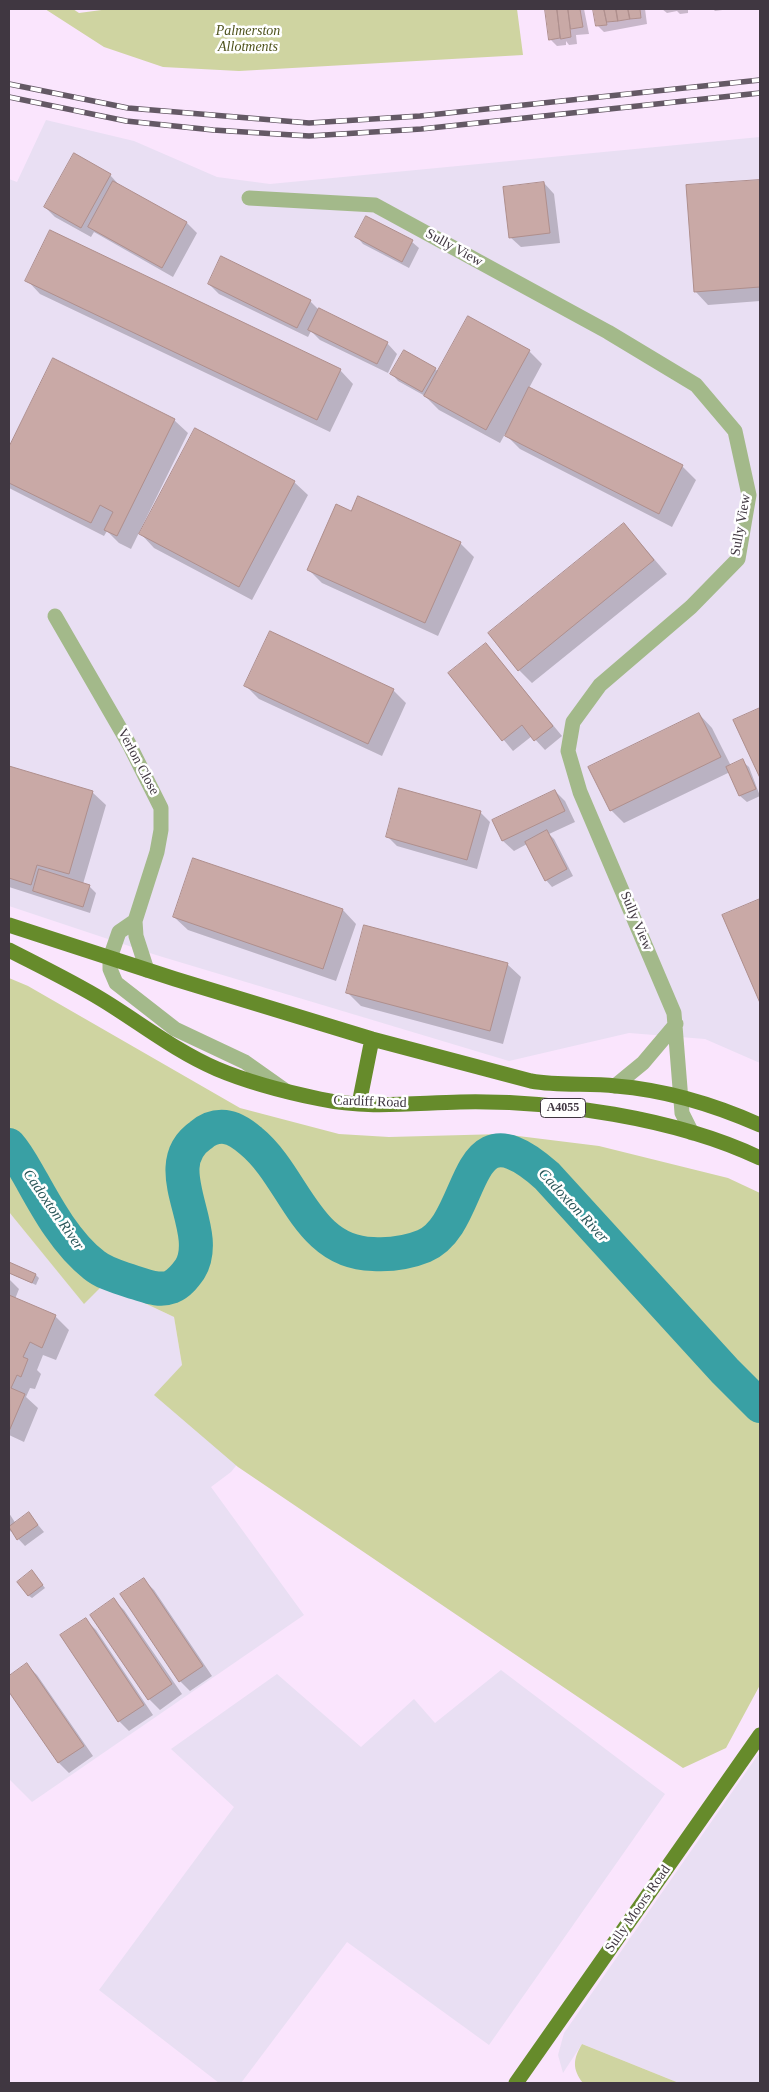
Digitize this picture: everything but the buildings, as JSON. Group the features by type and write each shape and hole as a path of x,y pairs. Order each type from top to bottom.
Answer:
{"main road":[{"name":"A4055","path":"9,925 147,970 372,1039 531,1081 550,1084 616,1086 680,1097 760,1125"},
{"name":"Cardiff Road","path":"9,950 101,999 182,1051 217,1068 287,1091 322,1100 359,1104 485,1102 550,1107 640,1120 719,1140 760,1158"},
{"path":"359,1104 372,1039"},
{"name":"Sully Moors Road","path":"516,2083 760,1735"}],"street":[{"name":"Sully View","path":"249,198 375,205 608,332 696,384 734,431 749,495 738,559 691,607 600,685 573,722 568,751 580,792 674,1013 682,1113 692,1133"},
{"name":"Verlon Close","path":"55,616 132,750 161,808 161,830 157,852 135,921 136,936 147,970"},
{"name":"Verlon Close","path":"110,958 119,932 135,921"},
{"path":"110,958 110,969 116,984 130,996 175,1029 244,1062 287,1091"},
{"path":"616,1086 644,1063 676,1024"}],"shaded area":[{"path":"46,120 134,141 217,177 270,184 760,137 760,1063 705,1039 629,1033 509,1061 156,955 9,906 9,179 17,182"},
{"path":"9,1212 84,1303 104,1284 174,1317 182,1365 247,1452 231,1472 211,1487 304,1615 32,1802 9,1779"},
{"path":"501,1670 665,1794 489,2045 347,1942 241,2083 219,2083 99,1990 234,1807 171,1749 277,1674 361,1747 414,1699 435,1723"},
{"path":"760,1752 760,2083 679,2083 582,2044 563,2073 558,2055 564,2033"}],"green space":[{"name":"Palmerston Allotments","path":"45,9 73,9 79,13 109,9 517,9 523,55 239,71 163,67 104,47"},
{"path":"9,978 28,986 240,1108 339,1134 389,1137 502,1134 599,1146 728,1178 760,1193 760,1685 726,1748 683,1768 238,1467 154,1395 182,1365 174,1317 104,1284 84,1304 9,1212"},
{"path":"582,2044 679,2083 583,2083 575,2068 575,2059"}],"waterway":[{"name":"Cadoxton River","path":"9,1145 59,1226 84,1257 107,1273 161,1289 171,1287 177,1283 190,1269 195,1253 195,1236 183,1181 183,1164 188,1148 201,1135 212,1128 229,1128 251,1141 266,1156 303,1211 332,1241 350,1250 373,1254 399,1253 424,1246 441,1233 454,1214 473,1173 484,1157 498,1150 519,1155 547,1176 725,1371 760,1406"}],"railway":[{"path":"9,84 128,108 309,123 420,116 760,80"},
{"path":"9,97 126,121 213,130 309,136 421,129 760,93"}]}
